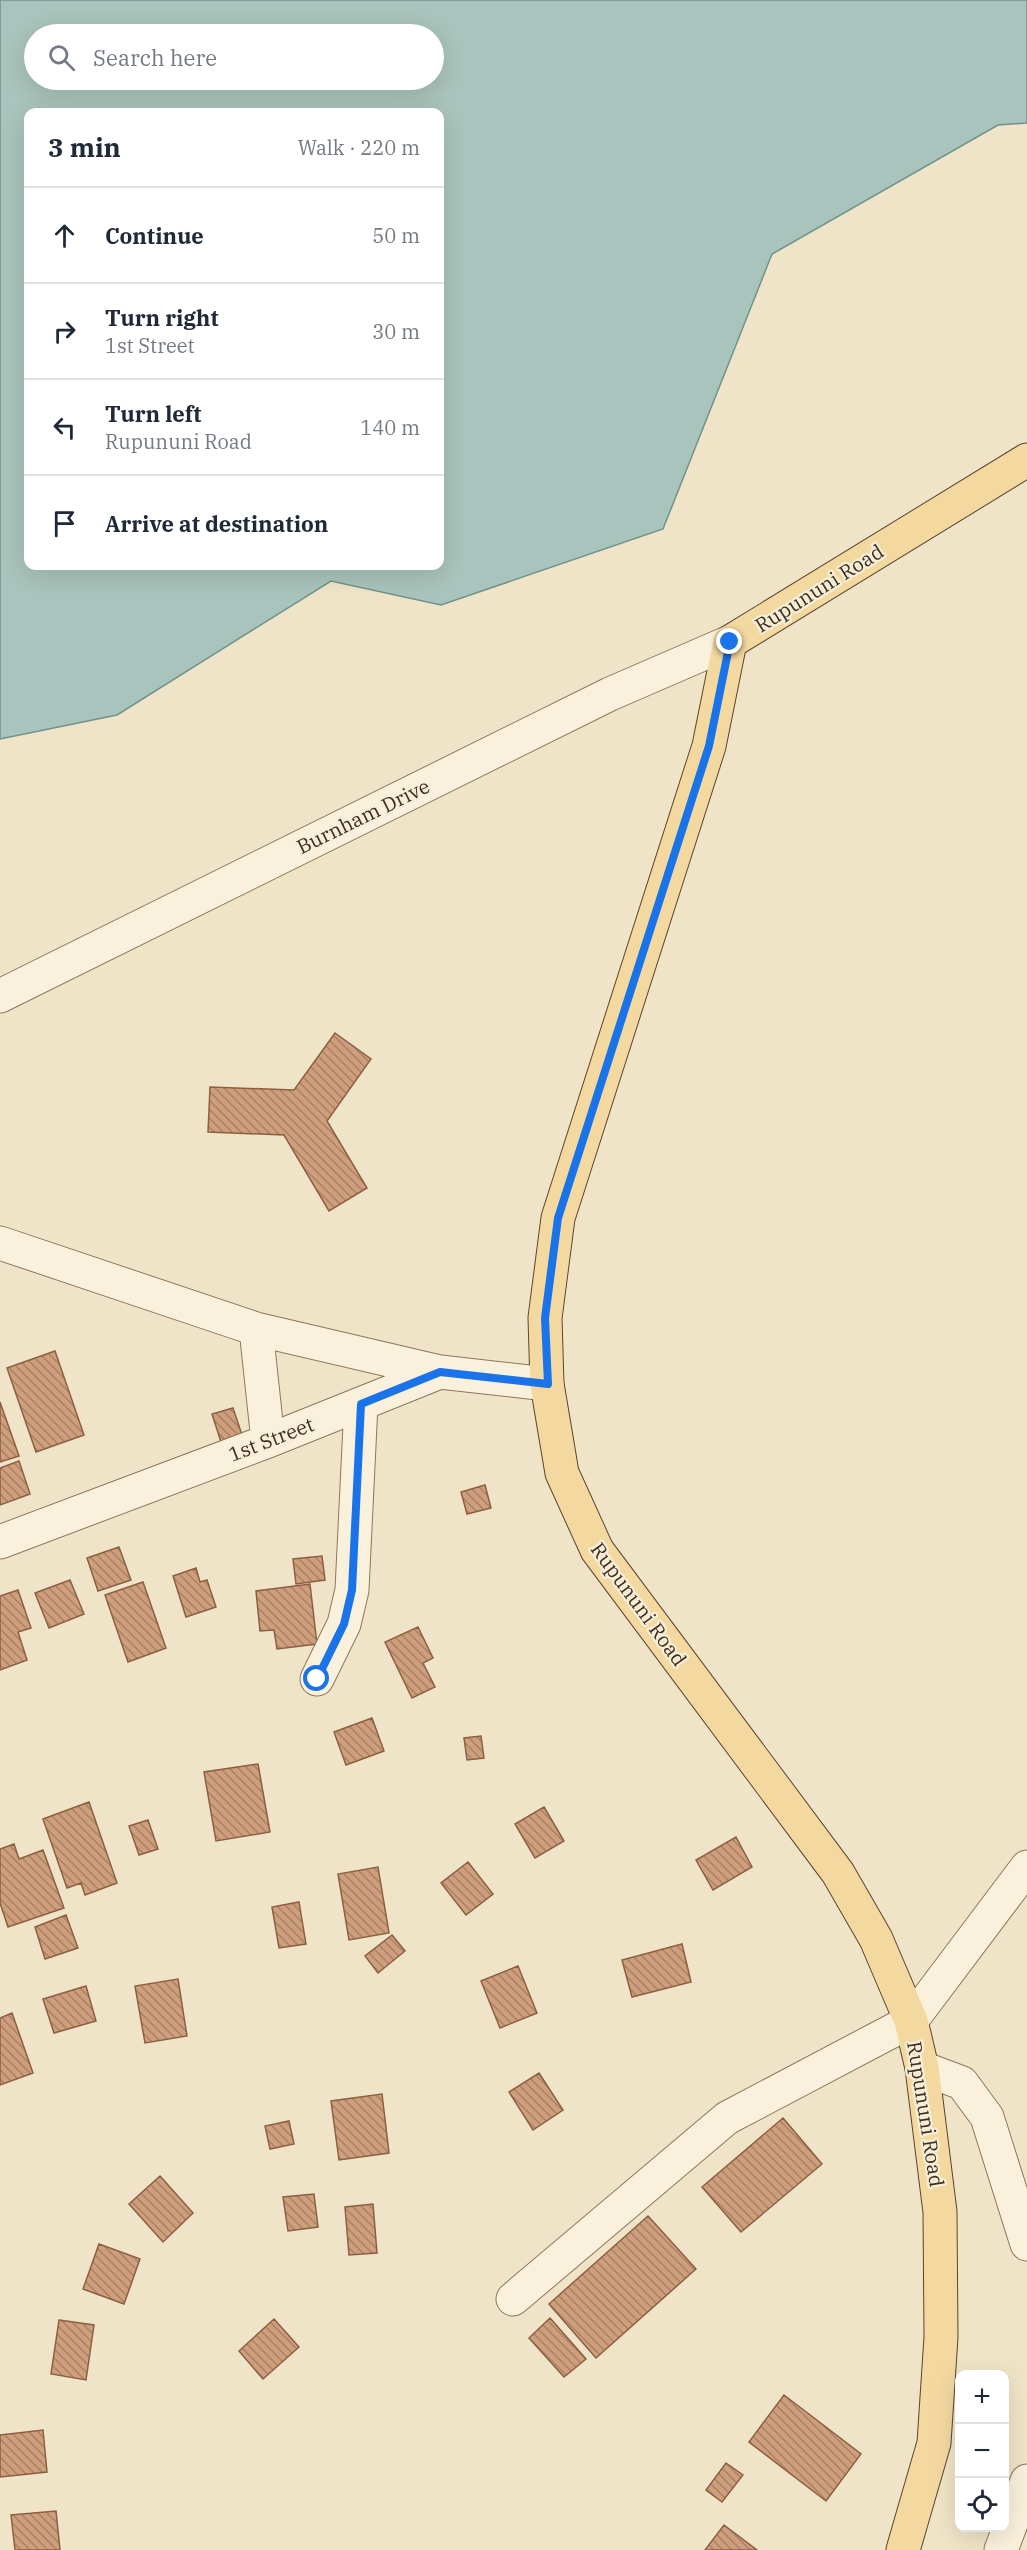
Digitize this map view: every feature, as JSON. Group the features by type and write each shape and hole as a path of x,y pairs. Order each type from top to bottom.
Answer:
{"main road":[{"name":"Rupununi Road","path":"903,2550 934,2443 941,2337 940,2212 922,2068 911,2021 876,1939 838,1873 597,1550 562,1473 548,1384 545,1318 558,1218 709,746 730,642 1027,460"}],"street":[{"name":"Burnham Drive","path":"0,996 610,694 730,642"},
{"path":"0,1243 256,1329 440,1372"},
{"path":"256,1329 268,1441"},
{"name":"1st Street","path":"0,1542 268,1441 440,1372 548,1384"},
{"path":"317,1679 344,1624 352,1590 361,1404"},
{"path":"513,2299 727,2118 911,2021 1027,1867"},
{"path":"922,2068 962,2083 987,2117 1027,2244"},
{"path":"1001,2550 1025,2496"}],"water":[{"path":"0,0 1027,0 1027,123 998,125 772,254 663,529 441,605 331,581 117,715 0,739"}],"building":[{"path":"335,1033 371,1059 327,1121 367,1188 329,1211 284,1135 208,1132 210,1087 294,1090"},
{"path":"55,1351 84,1435 36,1452 7,1368"},
{"path":"0,1402 19,1456 0,1462"},
{"path":"233,1408 242,1435 221,1442 212,1414"},
{"path":"19,1461 30,1494 0,1505 0,1468"},
{"path":"485,1485 491,1508 467,1514 461,1492"},
{"path":"119,1547 131,1580 98,1591 87,1558"},
{"path":"322,1556 325,1580 296,1584 293,1559"},
{"path":"196,1568 200,1582 207,1580 216,1607 186,1617 173,1576"},
{"path":"70,1580 84,1614 49,1628 35,1593"},
{"path":"143,1582 166,1648 128,1662 105,1595"},
{"path":"310,1584 317,1644 277,1649 274,1630 260,1631 256,1591"},
{"path":"18,1590 31,1628 18,1632 27,1660 0,1670 0,1596"},
{"path":"418,1627 433,1658 423,1663 435,1687 412,1698 385,1642"},
{"path":"372,1718 384,1751 346,1765 334,1732"},
{"path":"481,1736 484,1758 467,1760 464,1738"},
{"path":"258,1764 270,1832 216,1841 204,1772"},
{"path":"89,1802 117,1883 85,1895 81,1883 67,1888 43,1819"},
{"path":"544,1807 564,1841 535,1858 515,1824"},
{"path":"148,1820 158,1849 139,1855 129,1826"},
{"path":"736,1837 752,1867 713,1890 696,1860"},
{"path":"14,1844 19,1859 43,1850 64,1908 8,1927 0,1903 0,1849"},
{"path":"468,1862 493,1894 466,1915 441,1883"},
{"path":"378,1867 389,1933 349,1940 338,1874"},
{"path":"299,1902 306,1944 279,1948 272,1907"},
{"path":"66,1915 78,1948 45,1959 35,1927"},
{"path":"392,1935 405,1951 378,1973 365,1956"},
{"path":"682,1944 691,1982 632,1997 622,1960"},
{"path":"518,1966 537,2013 500,2028 481,1981"},
{"path":"178,1979 187,2036 145,2043 135,1986"},
{"path":"86,1986 96,2021 54,2033 43,1999"},
{"path":"12,2013 33,2073 0,2085 0,2018"},
{"path":"539,2073 563,2110 533,2130 509,2092"},
{"path":"382,2094 389,2153 339,2160 331,2101"},
{"path":"783,2118 822,2164 741,2232 702,2187"},
{"path":"289,2121 294,2144 270,2149 265,2126"},
{"path":"160,2176 193,2213 163,2242 129,2204"},
{"path":"314,2194 318,2227 288,2231 283,2197"},
{"path":"373,2204 377,2253 349,2255 345,2207"},
{"path":"648,2216 696,2269 596,2358 549,2304"},
{"path":"99,2244 140,2259 124,2304 83,2289"},
{"path":"550,2318 586,2359 564,2377 529,2338"},
{"path":"274,2319 299,2347 263,2379 239,2351"},
{"path":"59,2320 94,2325 86,2380 51,2374"},
{"path":"784,2395 861,2454 826,2501 749,2442"},
{"path":"43,2430 47,2472 0,2477 0,2435"},
{"path":"726,2463 743,2475 722,2502 706,2490"},
{"path":"56,2511 60,2550 15,2550 11,2515"},
{"path":"724,2525 757,2550 705,2550"}],"route":[{"path":"317,1679 344,1624 352,1590 361,1404 440,1372 548,1384 545,1318 558,1218 709,746 730,642"}]}
